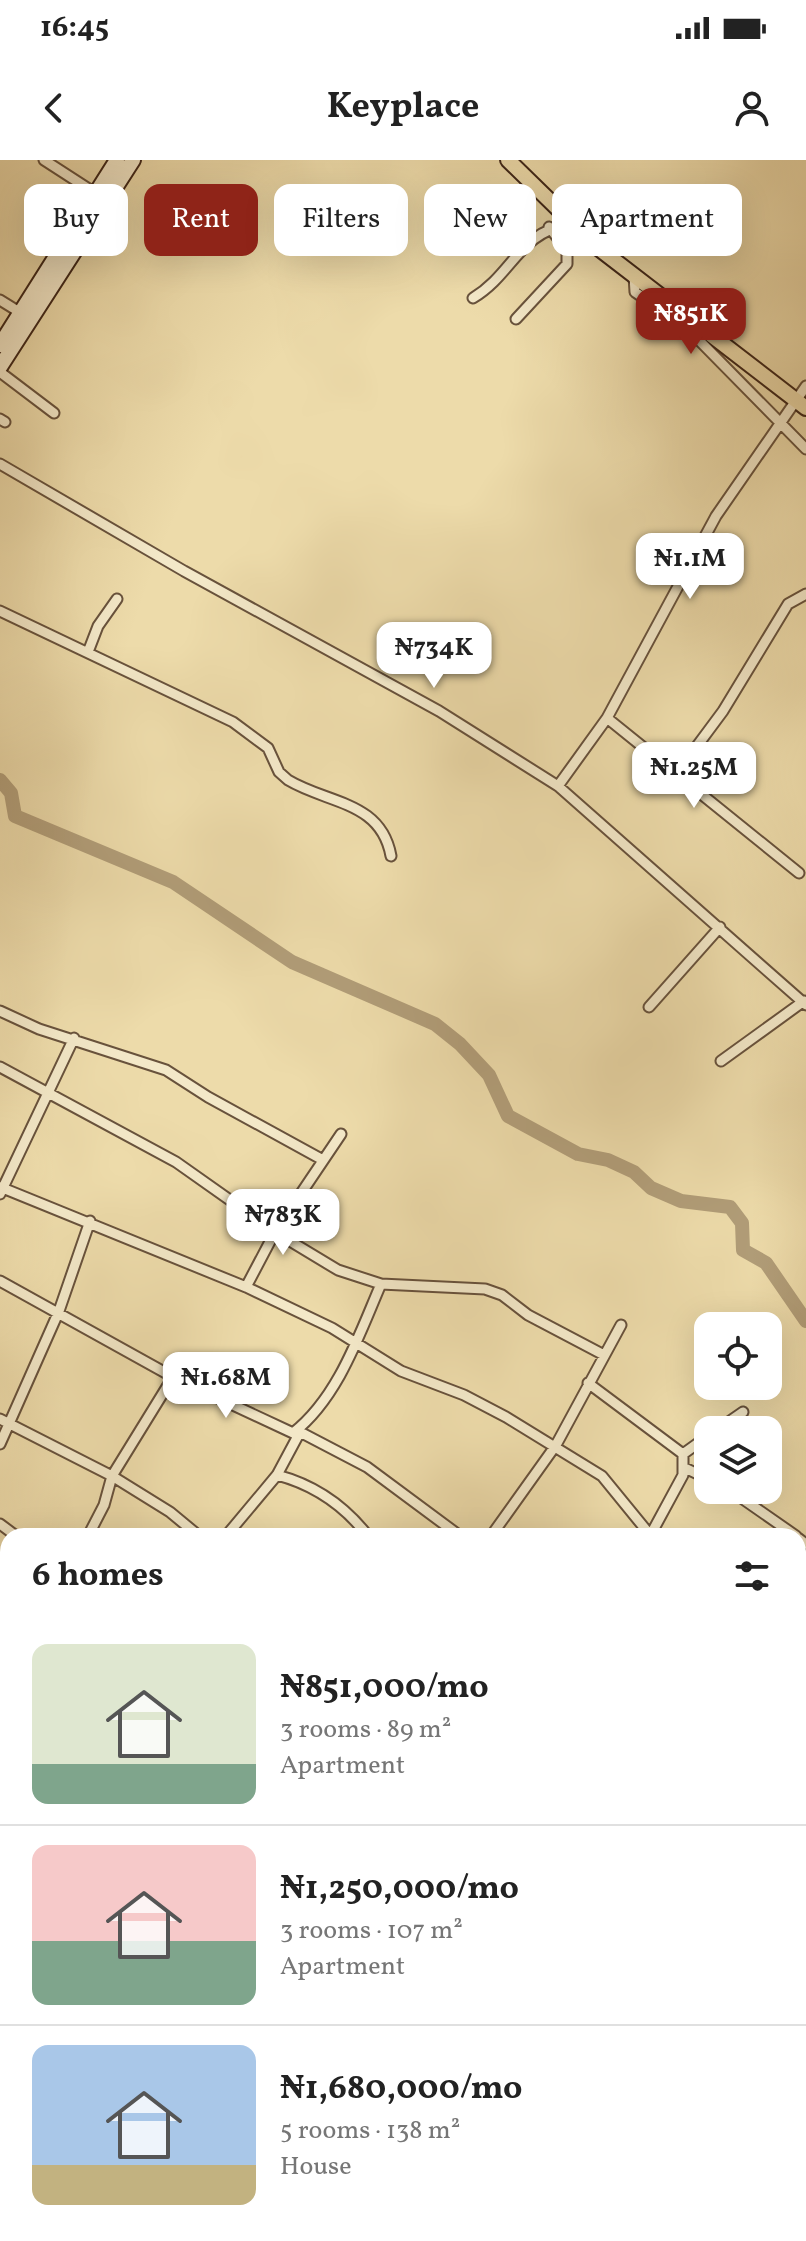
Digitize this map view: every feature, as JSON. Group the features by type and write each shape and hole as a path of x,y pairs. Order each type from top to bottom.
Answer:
{"main road":[{"path":"101,184 117,160"},
{"path":"0,369 133,160"},
{"path":"508,160 552,205"},
{"path":"0,345 56,256"},
{"path":"609,256 688,321 801,404"}],"street":[{"path":"44,160 81,184"},
{"path":"516,319 567,264 567,250 549,227"},
{"path":"473,298 493,286 526,243 552,227"},
{"path":"0,300 21,313"},
{"path":"688,321 781,427 806,449"},
{"path":"0,369 54,413"},
{"path":"558,786 607,718 716,516 801,404 806,386"},
{"path":"0,464 184,571 439,711 558,786 805,1002 721,1061"},
{"path":"677,773 723,711 788,604 806,594"},
{"path":"88,652 98,626 117,599"},
{"path":"0,611 249,732 268,748 279,772 288,780 374,818 387,838 391,856"},
{"path":"607,718 799,873"},
{"path":"649,1007 720,927"},
{"path":"0,1011 39,1029 166,1070 208,1097 323,1160"},
{"path":"74,1038 1,1190 90,1221 246,1287 356,1343 401,1371 464,1395 556,1445 602,1476 644,1528"},
{"path":"0,1067 50,1091 176,1162 275,1232 338,1270 381,1284 485,1289 502,1295 528,1315 604,1355"},
{"path":"246,1287 275,1232 341,1134"},
{"path":"0,1444 59,1311 90,1221"},
{"path":"0,1281 173,1377 311,1438 367,1467 449,1528"},
{"path":"233,1528 277,1475 296,1433 312,1418 356,1343 381,1284"},
{"path":"497,1528 556,1445 621,1325"},
{"path":"92,1528 104,1505 112,1476 173,1377"},
{"path":"588,1383 667,1438 683,1454 685,1468 673,1499 656,1528"},
{"path":"737,1416 743,1412"},
{"path":"311,1438 312,1418"},
{"path":"0,1419 112,1476 170,1512 189,1528"},
{"path":"683,1454 694,1446"},
{"path":"685,1468 694,1472"},
{"path":"277,1475 325,1494 351,1513 362,1528"},
{"path":"750,1504 784,1528"}],"waterway":[{"path":"0,780 11,793 15,816 173,882 292,962 435,1024 460,1044 489,1075 508,1116 578,1154 608,1160 634,1172 651,1188 681,1201 730,1207 742,1223 743,1250 766,1263 806,1321"}]}
